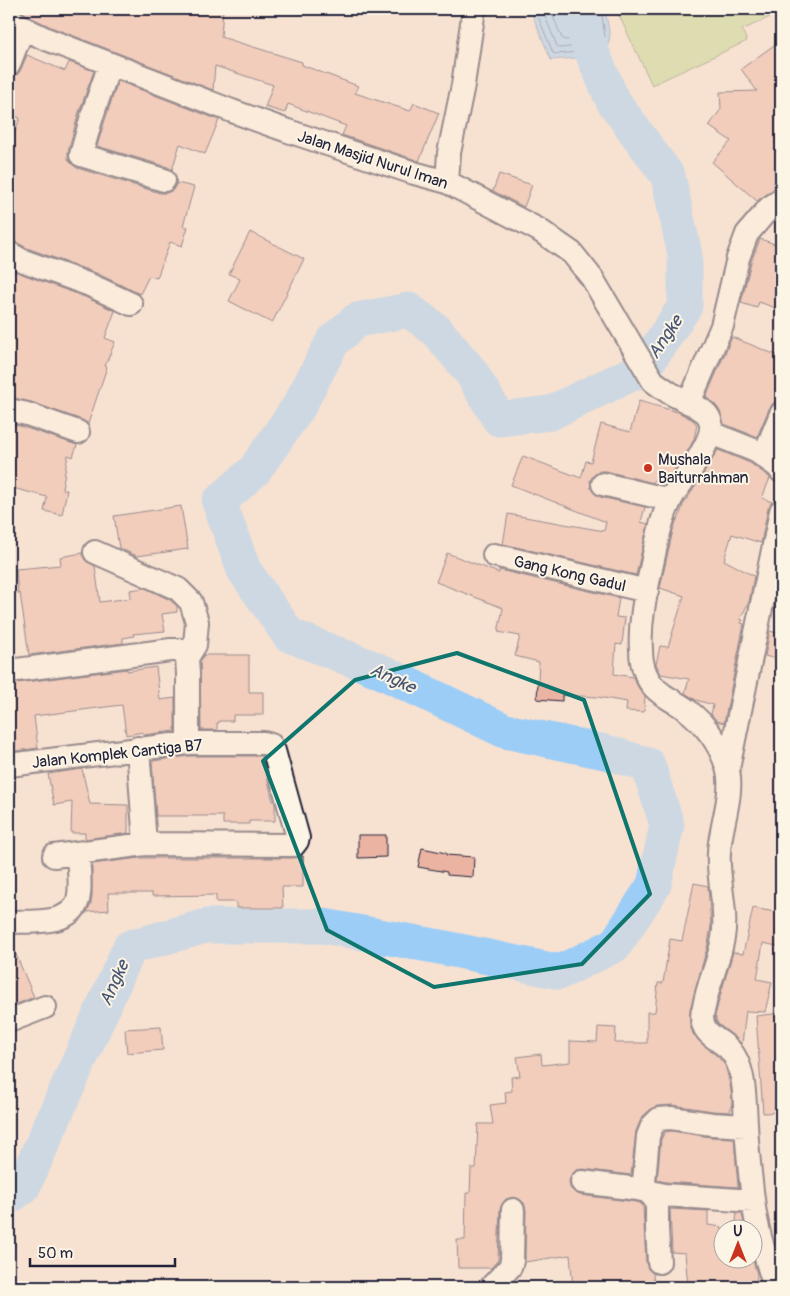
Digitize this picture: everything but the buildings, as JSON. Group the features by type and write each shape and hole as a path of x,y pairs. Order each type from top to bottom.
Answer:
{"street":[{"path":"447,182 449,153 463,84 474,9"},
{"name":"Jalan Masjid Nurul Iman","path":"9,64 16,23 46,39 232,111 414,173 447,182 539,230 572,253 592,278 653,381 668,392 689,403"},
{"path":"110,64 81,154 164,180"},
{"path":"728,770 719,745 701,722 684,708 659,692 650,681 642,667 640,649 647,591 661,525 670,500 696,462 712,426 709,416 689,403 722,326 738,258 748,234 769,208 781,201"},
{"path":"9,253 20,260 90,285 131,304"},
{"path":"9,410 27,414 78,432"},
{"path":"756,451 767,448 781,414"},
{"path":"710,433 756,451 781,471"},
{"path":"603,484 670,500"},
{"path":"775,1287 753,1201 743,1079 738,1062 729,1049 707,1032 702,1018 706,996 723,937 724,912 720,883 719,853 729,791 728,770 781,511"},
{"path":"95,552 178,589 191,602 197,622 195,645 187,658 188,743"},
{"name":"Gang Kong Gadul","path":"494,555 647,591"},
{"path":"9,671 171,650 180,650 187,658"},
{"name":"Jalan Komplek Cantiga B7","path":"9,765 188,743 264,743 271,745 298,838 294,845 145,844"},
{"path":"54,856 145,844 138,748"},
{"path":"9,922 51,920 65,916 73,910 78,901 78,853"},
{"path":"9,1021 45,1007"},
{"path":"659,1262 656,1228 657,1207 655,1199 647,1191 644,1182 648,1136 652,1126 660,1120 671,1118 712,1124 746,1126"},
{"path":"582,1182 638,1189 664,1195 753,1201"},
{"path":"491,1287 510,1267 512,1261 513,1210"}],"highlighted area":[{"path":"457,653 584,700 650,894 582,964 434,987 327,930 263,761 355,680"}],"green space":[{"path":"616,9 781,9 781,12 742,30 747,41 652,85"}],"water":[{"path":"530,9 605,9 610,36 605,56 551,60"}],"waterway":[{"name":"Angke","path":"9,1197 23,1187 130,947 206,926 323,926 440,947 560,972 615,945 654,885 667,825 648,765 610,753 505,731 378,670 289,635 244,570 219,502 254,471 299,406 333,341 357,320 409,310 437,331 471,372 499,419 550,413 644,368 685,306 685,255 668,176 613,101 588,43 577,9"}],"place":[{"name":"Mushala Baiturrahman","path":"648,468"}]}
